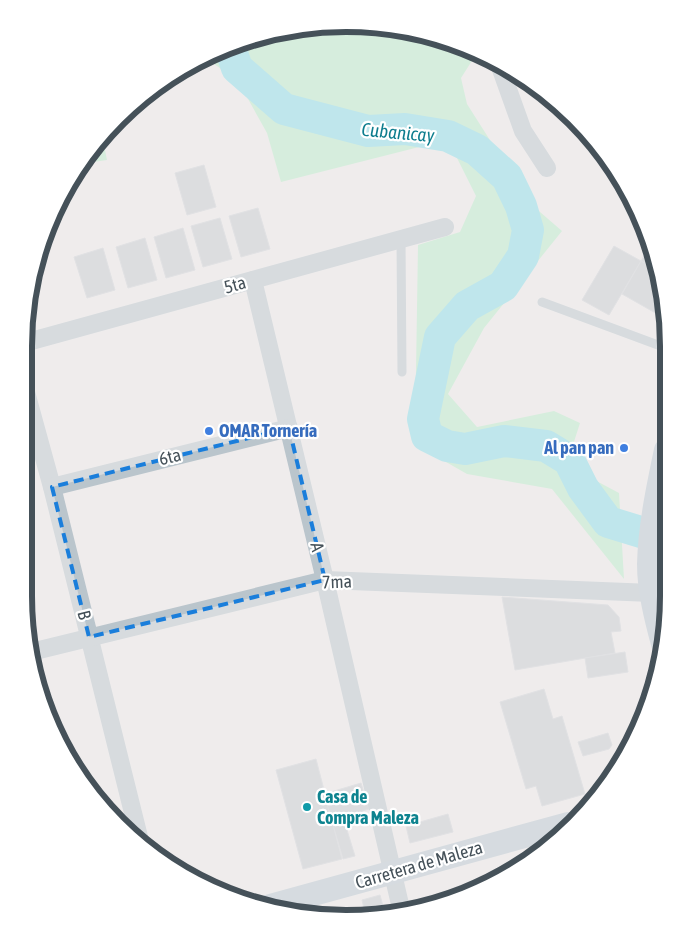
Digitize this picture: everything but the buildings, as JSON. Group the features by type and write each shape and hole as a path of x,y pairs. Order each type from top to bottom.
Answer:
{"main road":[{"path":"659,621 652,593 649,565 660,479"},
{"name":"Carretera de Maleza","path":"281,903 560,826"}],"street":[{"path":"503,75 523,131 547,168"},
{"name":"5ta","path":"32,341 445,227"},
{"name":"A","path":"253,280 400,905"},
{"name":"B","path":"32,414 138,832"},
{"name":"6ta","path":"52,487 289,428"},
{"name":"7ma","path":"37,650 325,580 652,593"}],"lane":[{"path":"401,239 402,372"},
{"path":"542,302 660,346"}],"highlighted area":[{"path":"289,428 325,580 89,637 52,487"}],"green space":[{"path":"346,32 387,35 427,43 473,59 461,78 467,104 525,199 562,231 484,328 448,394 477,427 554,411 580,423 572,448 587,476 619,493 624,579 552,489 467,474 432,454 415,434 418,245 460,232 476,196 455,154 427,145 281,182 267,133 238,81 212,63 265,43 325,33"},
{"path":"104,146 107,160 92,162"}],"waterway":[{"name":"Cubanicay","path":"232,54 237,68 284,109 368,131 405,129 448,136 477,150 507,177 521,206 528,230 523,256 503,286 467,306 440,337 423,419 427,436 447,446 465,449 504,441 546,446 569,460 583,488 608,522 660,538"}],"place":[{"name":"OMAR Tornería","path":"209,431"},
{"name":"Al pan pan","path":"624,448"},
{"name":"Casa de Compra Maleza","path":"307,807"}]}
